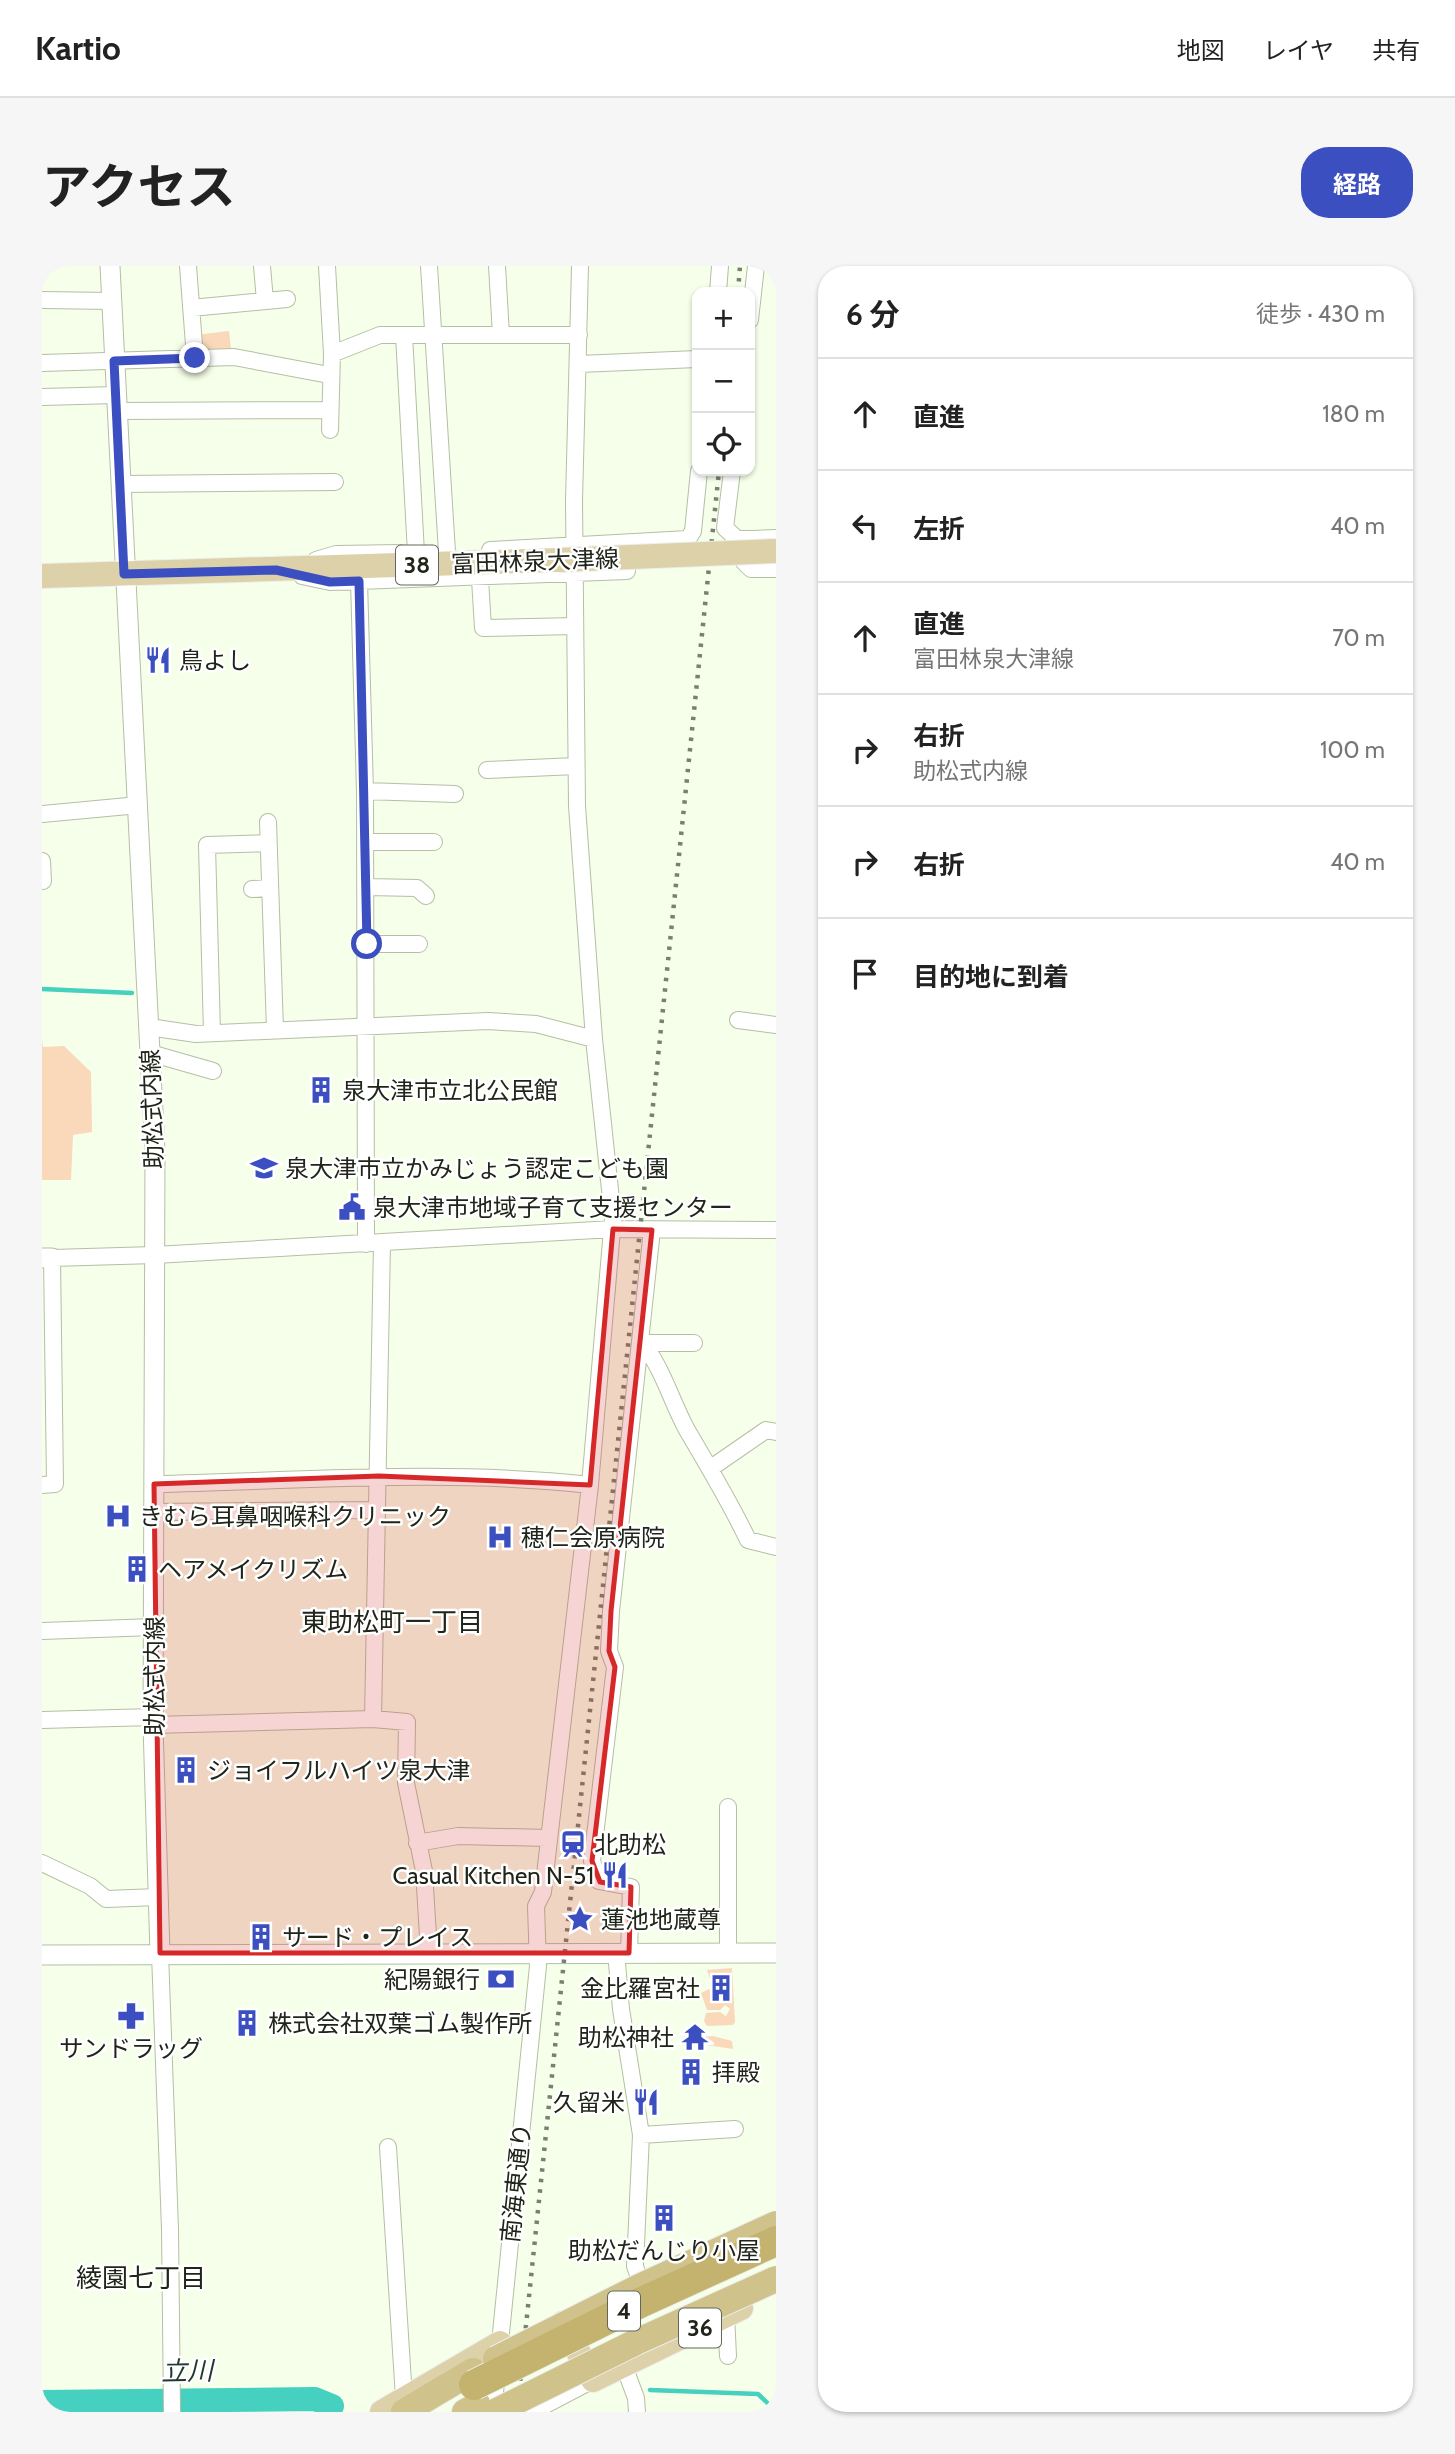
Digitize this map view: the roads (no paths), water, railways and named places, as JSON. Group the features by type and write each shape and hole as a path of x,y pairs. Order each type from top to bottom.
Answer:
{"highway":[{"path":"411,2407 551,2329 776,2224"},
{"name":"4","path":"481,2405 642,2302 776,2241"},
{"name":"4","path":"481,2405 646,2321 776,2262"},
{"path":"411,2407 481,2405 600,2359 776,2279"}],"main road":[{"name":"富田林泉大津線","path":"42,576 776,551"},
{"path":"593,2380 561,2319 565,2311 776,2213"},
{"name":"36","path":"593,2380 776,2290"},
{"path":"382,2412 411,2407 500,2343"}],"street":[{"name":"助松式内線","path":"110,266 150,1053 155,1255 153,1721 160,1953"},
{"path":"188,266 195,358"},
{"path":"262,266 265,301"},
{"path":"327,266 332,354 330,430"},
{"path":"429,266 447,552"},
{"path":"498,266 501,335"},
{"name":"南海東通り","path":"481,2405 500,2343 538,1966 536,1906 543,1892 590,1485 613,1230 594,1039 576,766 575,625 569,560 579,363 580,266"},
{"path":"718,287 720,266"},
{"path":"754,287 756,266"},
{"path":"191,308 287,299"},
{"path":"42,300 111,301"},
{"path":"332,354 380,335 579,335"},
{"path":"404,335 416,553"},
{"path":"42,363 234,357 330,375"},
{"path":"579,363 692,359"},
{"path":"42,397 116,403 330,410"},
{"path":"276,570 330,582 480,579 628,544 688,539 693,531 698,476"},
{"path":"731,476 725,528 737,539 776,538"},
{"path":"120,484 335,482"},
{"path":"752,539 744,544 743,561 751,569 776,569"},
{"path":"276,570 336,554 447,552 569,560 627,571 628,544"},
{"path":"480,579 483,628 575,625"},
{"path":"359,581 379,1476 373,1718"},
{"path":"497,773 576,766"},
{"path":"365,790 455,794"},
{"path":"42,814 139,805"},
{"path":"268,822 275,1030"},
{"path":"365,842 434,842"},
{"path":"212,1033 207,845 268,843"},
{"path":"42,861 43,881"},
{"path":"366,887 417,888 426,896"},
{"path":"252,889 270,888"},
{"path":"367,944 419,944"},
{"path":"738,1020 776,1025"},
{"path":"149,1027 212,1033 488,1021 536,1024 594,1039"},
{"path":"150,1053 213,1071"},
{"path":"42,1485 55,1484 47,1258 155,1255 613,1230 776,1230"},
{"path":"638,2275 635,2266 641,2135 621,2009 623,1953 631,1886 610,1885 599,1881 592,1861 615,1667 609,1651 611,1611 642,1343 652,1230"},
{"path":"642,1343 694,1343"},
{"path":"642,1343 653,1357 686,1428 711,1468 748,1540 776,1547"},
{"path":"711,1468 766,1430 776,1432"},
{"path":"154,1484 379,1476 531,1479 590,1485"},
{"path":"153,1513 378,1510"},
{"path":"42,1631 153,1627"},
{"path":"42,1720 373,1718 407,1722 406,1783 424,1871 429,1952"},
{"path":"728,1807 728,1953"},
{"path":"418,1843 458,1836 549,1839"},
{"path":"42,1863 90,1885 106,1899 158,1897"},
{"path":"160,1953 170,2229 172,2412"},
{"path":"42,1955 776,1953"},
{"path":"641,2135 735,2129"},
{"path":"388,2147 411,2407"},
{"path":"726,2315 728,2356"},
{"path":"624,2366 636,2398 637,2412"},
{"path":"532,2411 593,2380"}],"waterway":[{"path":"42,989 132,993"},
{"path":"650,2390 758,2394 776,2411"},
{"name":"立川","path":"42,2402 315,2399 332,2406"}],"railway":[{"path":"738,287 740,266"},
{"path":"517,2412 718,476"}],"place":[{"name":"鳥よし","path":"158,660"},
{"name":"泉大津市立北公民館","path":"321,1090"},
{"name":"泉大津市立かみじょう認定こども園","path":"264,1168"},
{"name":"泉大津市地域子育て支援センター","path":"352,1207"},
{"name":"きむら耳鼻咽喉科クリニック","path":"118,1516"},
{"name":"穂仁会原病院","path":"500,1537"},
{"name":"ヘアメイクリズム","path":"137,1569"},
{"name":"ジョイフルハイツ泉大津","path":"186,1770"},
{"name":"北助松","path":"573,1844"},
{"name":"Casual Kitchen N-51","path":"615,1875"},
{"name":"蓮池地蔵尊","path":"580,1919"},
{"name":"サード・プレイス","path":"261,1937"},
{"name":"紀陽銀行","path":"501,1979"},
{"name":"金比羅宮社","path":"721,1988"},
{"name":"サンドラッグ","path":"131,2016"},
{"name":"株式会社双葉ゴム製作所","path":"247,2023"},
{"name":"助松神社","path":"695,2037"},
{"name":"拝殿","path":"691,2072"},
{"name":"久留米","path":"646,2102"},
{"name":"助松だんじり小屋","path":"664,2218"}],"district":[{"name":"東助松町一丁目","path":"392,1622"},
{"name":"綾園七丁目","path":"141,2278"}]}
